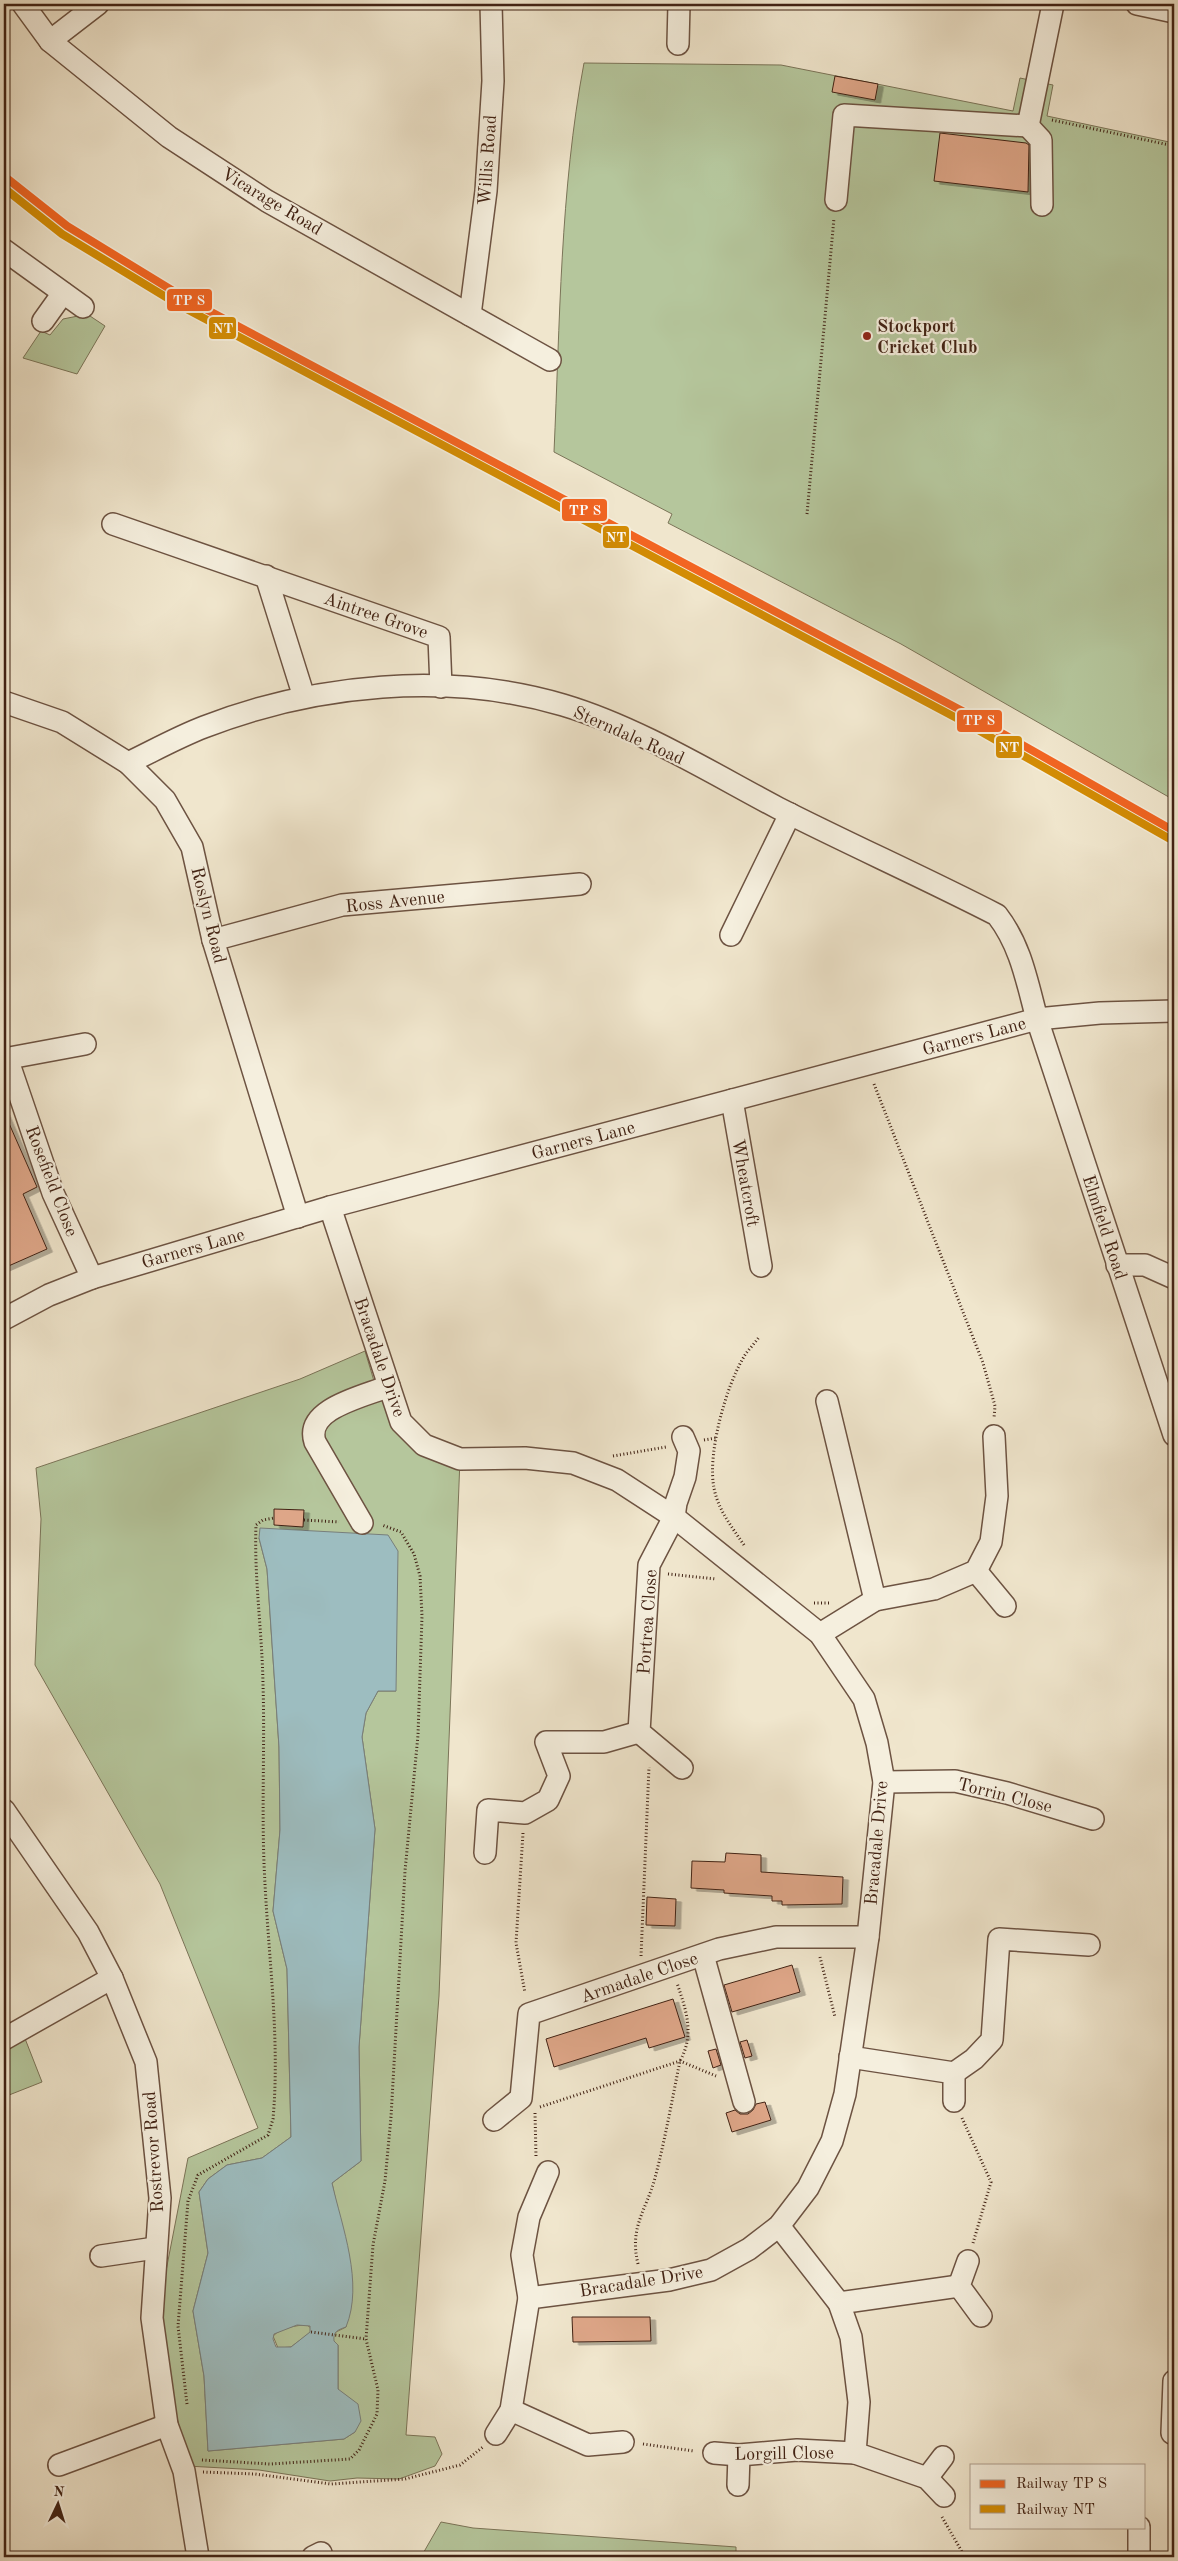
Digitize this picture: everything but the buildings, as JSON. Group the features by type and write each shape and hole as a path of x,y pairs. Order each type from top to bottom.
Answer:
{"street":[{"name":"Vicarage Road","path":"23,4 50,41 168,137 267,201 550,360"},
{"path":"50,41 98,4"},
{"name":"Willis Road","path":"470,315 486,192 493,81 491,4"},
{"path":"678,44 679,4"},
{"path":"1042,205 1041,140 1028,121 1053,4"},
{"path":"1137,4 1174,12"},
{"path":"836,200 844,115 1028,121"},
{"path":"4,250 83,307"},
{"path":"43,321 63,293"},
{"name":"Aintree Grove","path":"114,524 439,637 441,687"},
{"path":"266,576 304,697"},
{"name":"Sterndale Road","path":"128,763 205,727 304,697 382,688 441,687 501,692 563,705 626,729 790,814 997,915 1011,933 1037,1019"},
{"name":"Roslyn Road","path":"4,702 62,722 128,763 165,800 192,847 213,940 298,1217"},
{"path":"731,935 790,814"},
{"name":"Ross Avenue","path":"213,940 342,905 580,884"},
{"name":"Garners Lane","path":"4,1320 49,1295 92,1278 330,1207 1037,1019 1100,1013 1174,1011"},
{"name":"Elmfield Road","path":"1037,1019 1174,1434"},
{"path":"5,1058 85,1044"},
{"name":"Rosefield Close","path":"5,1058 53,1193 92,1278"},
{"name":"Wheatcroft","path":"732,1100 761,1266"},
{"name":"Bracadale Drive","path":"330,1207 401,1422 424,1445 460,1459 526,1458 573,1463 617,1480 674,1517 820,1634 844,1666 864,1699 877,1743 884,1782 868,1937 850,2057 844,2094 832,2141 808,2188 779,2226 749,2249 711,2270 643,2284 529,2298"},
{"path":"1117,1265 1145,1265 1174,1278"},
{"path":"362,1523 316,1442 313,1435 315,1424 328,1411 389,1386"},
{"path":"827,1401 875,1600"},
{"path":"820,1634 875,1600 934,1589 976,1571 991,1542 997,1496 994,1436"},
{"name":"Portrea Close","path":"645,1737 649,1565 674,1517 676,1503 685,1477 689,1451 685,1440"},
{"path":"976,1571 1005,1606"},
{"path":"485,1852 488,1810 525,1813 548,1800 559,1776 546,1742 604,1742 645,1737 682,1768"},
{"name":"Torrin Close","path":"884,1782 955,1782 1007,1793 1093,1819"},
{"name":"Rostrevor Road","path":"4,1810 88,1932 112,1978 146,2062 160,2198 155,2248 152,2318 167,2425 190,2463 198,2557"},
{"name":"Armadale Close","path":"529,2014 703,1955 776,1937 868,1937"},
{"path":"850,2057 954,2073 974,2059 992,2040 999,1939 1089,1945"},
{"path":"703,1955 742,2094"},
{"path":"4,2039 112,1978"},
{"path":"494,2120 521,2098 529,2014"},
{"path":"954,2073 954,2101"},
{"path":"496,2434 510,2410 529,2298 522,2255 529,2217 548,2172"},
{"name":"Lorgill Close","path":"779,2226 839,2303 851,2337 859,2402 855,2453"},
{"path":"101,2256 155,2248"},
{"path":"959,2286 968,2261"},
{"path":"839,2303 959,2286"},
{"path":"959,2286 981,2316"},
{"path":"1172,2433 1174,2381"},
{"path":"510,2410 588,2445 622,2442"},
{"path":"59,2465 167,2425"},
{"name":"Lorgill Close","path":"714,2453 739,2455 797,2450 855,2453 927,2478 944,2496"},
{"path":"738,2485 739,2455"},
{"path":"927,2478 942,2457"},
{"path":"1139,2557 1140,2528"}],"path":[{"path":"1028,121 1174,146"},
{"path":"807,514 836,200"},
{"path":"866,1065 983,1363 994,1406 994,1436"},
{"path":"746,1548 721,1510 713,1487 714,1460 716,1438 730,1387 744,1356 759,1337"},
{"path":"611,1456 685,1440"},
{"path":"187,2405 178,2326 188,2201 198,2176 268,2135 273,2119 274,2007 262,1841 265,1748 263,1655 254,1565 256,1525 263,1520 274,1518"},
{"path":"190,2463 200,2460 270,2464 350,2458 359,2450 377,2414 378,2390 366,2339 372,2245 385,2181 391,2117 405,1871 418,1735 422,1616 420,1576 414,1554 401,1532 386,1525 304,1520"},
{"path":"648,1573 754,1582"},
{"path":"811,1604 837,1603"},
{"path":"640,1976 645,1737"},
{"path":"525,1813 516,1944 529,2014"},
{"path":"815,1937 836,2022"},
{"path":"643,2284 634,2248 637,2223 654,2180 680,2060 686,2050 689,2018 671,1966"},
{"path":"535,2109 680,2060 742,2094"},
{"path":"954,2101 990,2182 968,2261"},
{"path":"310,2332 366,2339"},
{"path":"190,2463 332,2484 405,2479 460,2465 496,2434"},
{"path":"622,2442 714,2453"},
{"path":"944,2496 942,2516 965,2557"}],"green space":[{"name":"Stockport Cricket Club","path":"584,63 781,65 1013,111 1020,78 1053,85 1047,116 1174,143 1174,800 901,644 668,523 672,514 554,452 562,257 570,160"},
{"path":"90,316 105,326 77,374 23,358 41,331 50,335 63,319"},
{"path":"365,1351 377,1391 401,1422 460,1459 439,1996 406,2435 435,2437 442,2454 435,2466 399,2479 357,2478 330,2481 259,2470 187,2466 175,2436 157,2317 188,2158 258,2128 160,1884 35,1665 41,1519 36,1468 300,1379","holes":["259,1538 396,1691 378,1691 366,1713 362,1737 375,1829 359,2047 361,2161 332,2183 351,2271 346,2327 334,2333 311,2328 307,2325 298,2326 284,2329 273,2336 278,2348 291,2347 311,2332 338,2345 338,2389 355,2432 344,2439 208,2451 204,2376 193,2311 208,2253 199,2192 208,2179 227,2165 262,2158 291,2137 287,1969 273,1911 280,1830 279,1747 267,1569"]},
{"path":"24,2036 42,2082 4,2097 4,2047"},
{"path":"441,2522 473,2528 736,2547 736,2557 421,2557"}],"water":[{"path":"260,1528 388,1535 398,1551 396,1691 378,1691 366,1713 362,1737 375,1829 359,2047 361,2161 332,2183 350,2255 353,2292 351,2310 346,2327 338,2330 334,2335 334,2341 338,2345 338,2389 358,2404 361,2421 355,2432 344,2439 208,2451 204,2376 193,2311 208,2253 199,2192 208,2179 227,2165 262,2158 291,2137 287,1969 273,1911 280,1830 279,1747 267,1569 259,1538","holes":["297,2325 310,2326 310,2332 291,2347 276,2347 273,2339 274,2334"]}],"transit line":[{"path":"4,176 67,226 183,297 968,714 1174,831"}],"rail line":[{"name":"NT","path":"4,188 62,234 179,305 964,722 1170,839"}],"place":[{"name":"Stockport Cricket Club","path":"867,336"}]}
